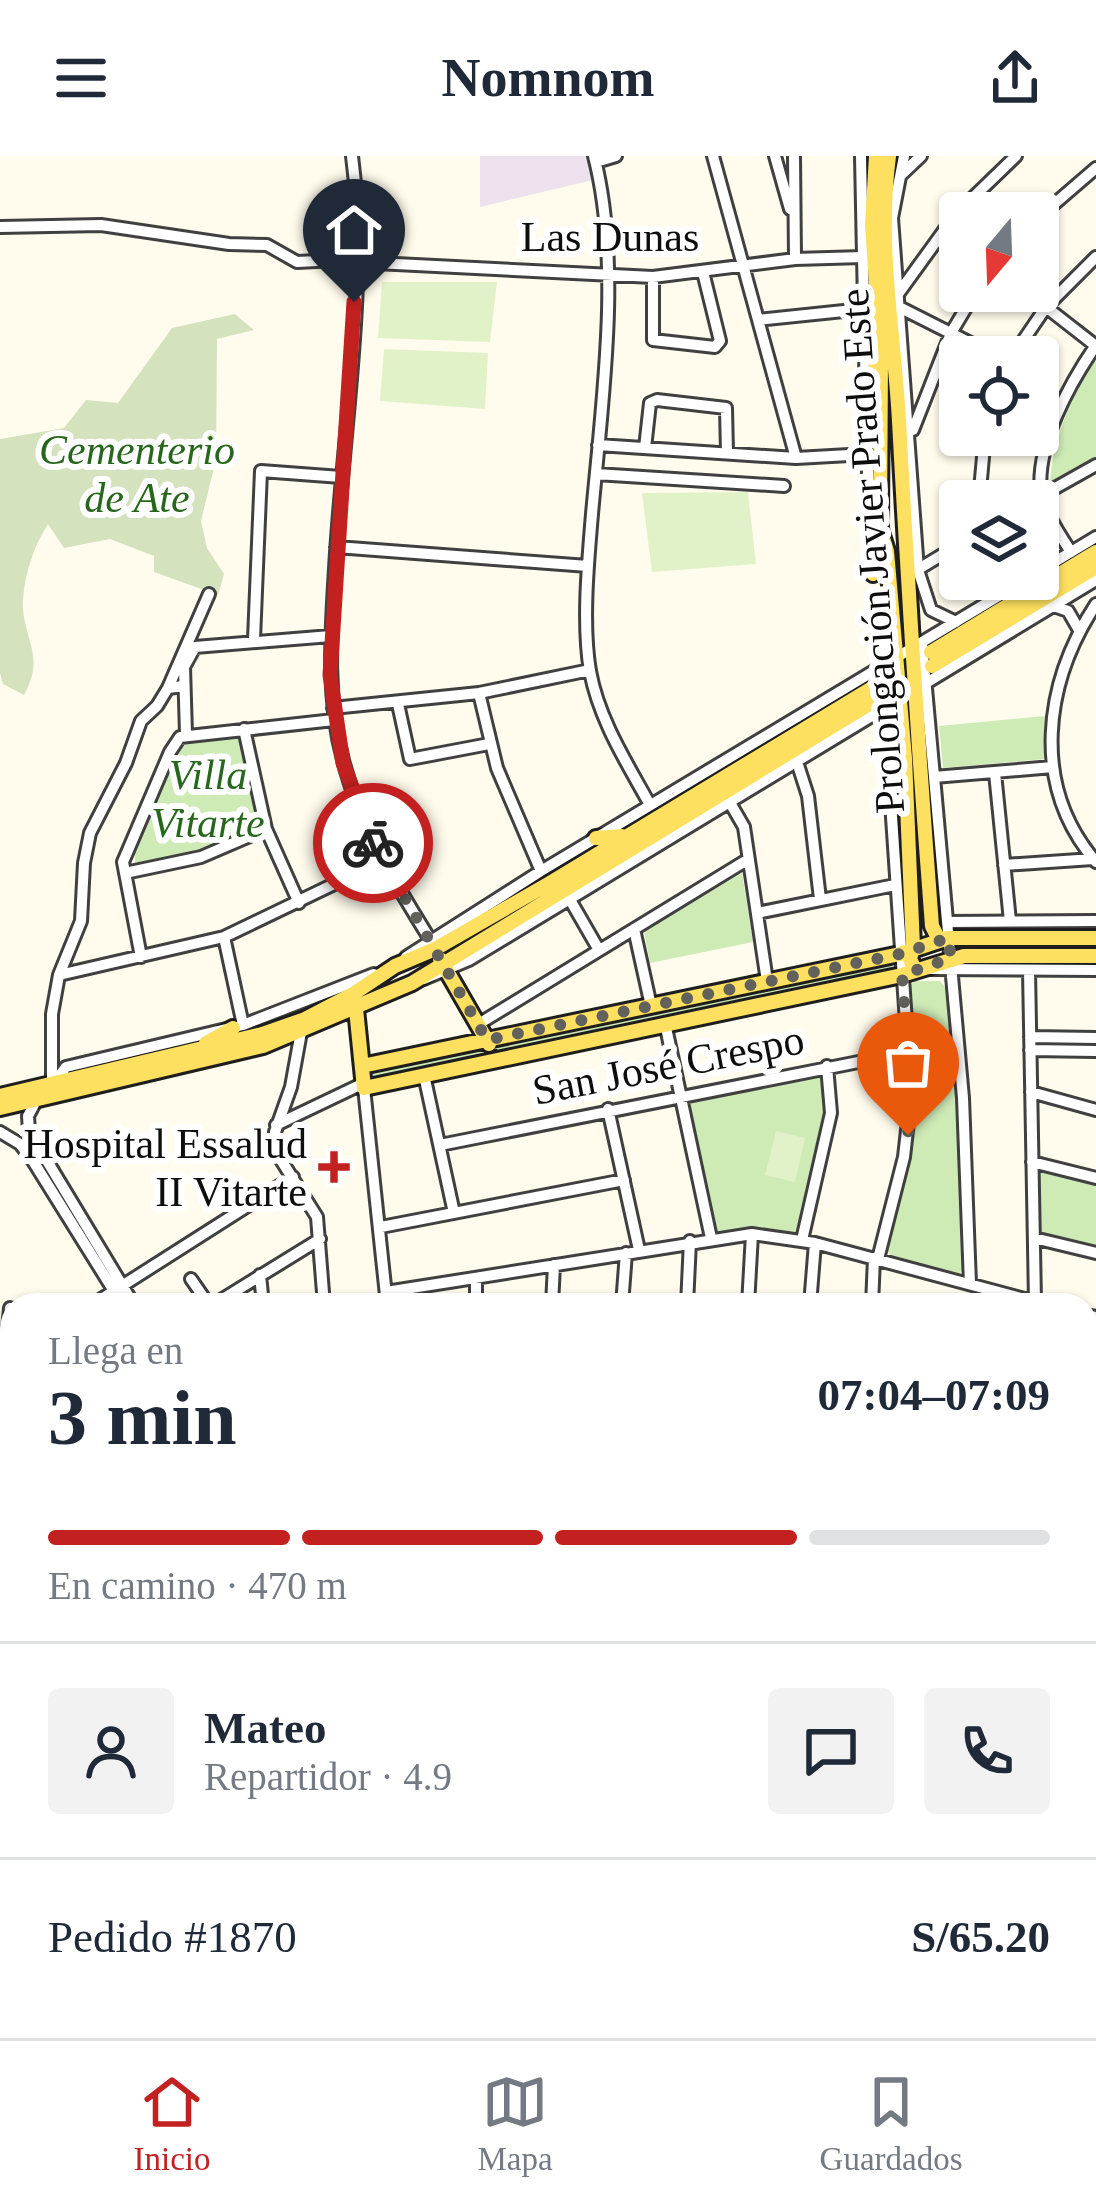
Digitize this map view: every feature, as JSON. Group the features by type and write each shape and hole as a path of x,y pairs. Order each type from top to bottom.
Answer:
{"main road":[{"name":"Prolongación Javier Prado Este","path":"876,156 873,247 885,548 905,583 924,653 903,737 906,951 912,971"},
{"name":"Prolongación Javier Prado Este","path":"889,156 882,243 904,417 905,583 896,659 912,693 932,926 945,933"},
{"path":"866,387 880,357"},
{"path":"881,467 892,465 901,477"},
{"path":"873,574 885,548 903,542"},
{"path":"924,653 1096,552"},
{"path":"924,653 1096,568"},
{"path":"0,1108 233,1054 302,1032 412,983 439,956 878,691"},
{"path":"919,763 929,735"},
{"path":"924,828 941,854"},
{"path":"596,838 631,841"},
{"path":"615,870 631,841"},
{"path":"506,916 517,886"},
{"path":"506,916 540,916"},
{"path":"362,1066 906,951 945,933 1096,938"},
{"path":"0,1096 305,1019 395,966 439,956"},
{"path":"439,956 495,1059"},
{"path":"356,1009 364,1085 951,964 1096,956"},
{"path":"191,1051 238,1026"}],"street":[{"path":"352,156 356,261 331,636 333,714 347,778 382,861 439,956"},
{"path":"616,156 595,159 608,213 608,274 588,566 590,670 611,734 650,806"},
{"path":"713,156 796,458"},
{"path":"775,156 794,224"},
{"path":"794,156 795,259"},
{"name":"Prolongación Javier Prado Este","path":"861,156 873,574"},
{"name":"Prolongación Javier Prado Este","path":"904,156 892,218 905,369 904,417 910,436 905,583 931,610 956,622"},
{"path":"899,176 921,156"},
{"path":"957,336 899,300 956,214 1016,156"},
{"path":"1059,200 1096,167"},
{"name":"Las Dunas","path":"0,227 101,225 267,245 297,262 653,277 795,259 863,257"},
{"path":"1059,294 1096,256"},
{"path":"653,277 653,340 715,347 720,341 703,272"},
{"path":"758,320 863,309"},
{"path":"910,436 964,312"},
{"path":"1040,480 1054,424 1096,345 1053,312"},
{"path":"905,369 932,382"},
{"path":"645,448 650,406 657,400 727,408 727,453"},
{"path":"598,445 796,458 867,454"},
{"path":"1059,485 1096,464"},
{"path":"254,639 261,471 341,477"},
{"path":"596,474 784,486"},
{"path":"1059,533 1071,552"},
{"path":"1059,559 1096,537"},
{"path":"336,548 588,566"},
{"path":"905,583 939,559"},
{"path":"439,956 540,916 1096,580"},
{"path":"53,1085 52,1014 59,975 81,921 90,833 126,763 140,721 168,688 209,594"},
{"path":"439,956 517,886 896,659 924,653 956,622 992,600"},
{"path":"1095,860 1063,808 1053,766 1054,704 1064,663 1096,604"},
{"path":"1054,606 1068,611 1079,630"},
{"path":"186,734 184,667 195,647 331,636"},
{"path":"141,957 123,862 170,752 186,734 479,693 590,670"},
{"path":"168,688 183,686"},
{"path":"479,693 489,744 541,871"},
{"name":"Prolongación Javier Prado Este","path":"912,693 929,735 934,777 964,1098 970,1284"},
{"path":"398,704 410,760 489,744"},
{"path":"244,729 266,829 299,903"},
{"name":"Prolongación Javier Prado Este","path":"903,737 890,788 895,885 906,951"},
{"path":"797,762 808,796 820,899"},
{"path":"934,777 1053,766"},
{"path":"995,773 1010,921"},
{"path":"729,801 744,827 767,981"},
{"path":"125,873 201,857 266,829"},
{"path":"1084,846 1096,836"},
{"path":"476,1025 747,860"},
{"path":"1004,866 1095,860"},
{"path":"59,975 224,937 382,861"},
{"path":"757,913 895,885"},
{"path":"568,898 599,950"},
{"path":"945,933 1010,921 1096,921"},
{"path":"634,929 651,1006"},
{"path":"224,937 238,1026"},
{"path":"951,964 1096,970"},
{"path":"53,1085 66,1067 238,1026 395,966"},
{"path":"1029,970 1034,1238 1040,1293"},
{"name":"Prolongación Javier Prado Este","path":"873,1293 876,1258 908,1135 912,971"},
{"path":"665,1024 711,1238"},
{"path":"302,1032 291,1088 276,1125 281,1160 316,1217 323,1293"},
{"path":"1030,1043 1096,1038"},
{"path":"1030,1043 1096,1051"},
{"name":"San José Crespo","path":"440,1145 909,1052"},
{"path":"810,1293 808,1241 831,1112 827,1066"},
{"path":"424,1075 454,1213"},
{"path":"276,1125 364,1085 386,1293"},
{"path":"1031,1093 1096,1110"},
{"path":"27,1126 38,1097"},
{"path":"608,1109 624,1180 632,1251 624,1293"},
{"path":"0,1132 27,1126"},
{"path":"27,1126 118,1288"},
{"path":"0,1132 20,1144 33,1161 123,1293"},
{"path":"1032,1162 1096,1178"},
{"path":"110,1293 293,1177"},
{"path":"381,1227 624,1180"},
{"path":"408,1293 752,1234 808,1241 993,1293"},
{"path":"749,1293 752,1234"},
{"path":"1034,1238 1096,1253"},
{"path":"231,1293 320,1239"},
{"path":"688,1293 690,1241"},
{"path":"553,1293 554,1270"},
{"path":"260,1275 261,1293"},
{"path":"476,1278 476,1293"},
{"path":"191,1279 202,1293"}],"shaded area":[{"path":"480,156 587,156 593,180 480,207"}],"green space":[{"path":"382,282 497,282 490,342 378,338"},
{"name":"Cementerio de Ate","path":"235,314 254,330 217,339 216,459 201,521 207,548 224,574 218,595 154,572 154,556 110,539 64,548 48,524 34,550 24,589 23,613 33,657 30,681 24,695 3,684 0,439 64,428 86,400 118,403 172,328"},
{"path":"384,349 488,353 485,409 380,401"},
{"path":"1096,357 1096,458 1059,481 1051,480 1059,438"},
{"path":"748,492 756,564 652,572 642,493"},
{"path":"1045,716 1045,759 943,768 939,726"},
{"name":"Villa Vitarte","path":"240,734 260,827 202,851 135,867 135,855 178,748 188,739"},
{"path":"742,873 753,942 650,963 644,931"},
{"path":"888,963 890,972 501,1054 495,1048 497,1044"},
{"path":"915,981 940,981 949,992 966,1264 958,1276 892,1259 886,1247 916,1106 909,986"},
{"path":"481,1047 485,1057 374,1080 369,1073"},
{"path":"822,1073 826,1116 800,1235 753,1228 714,1232 688,1100"},
{"path":"776,1131 805,1138 795,1182 765,1175"},
{"path":"1038,1167 1096,1181 1096,1248 1037,1234"}],"tunnel":[{"path":"877,685 921,658"}],"way so far":[{"path":"373,843 487,1040 900,954 948,938 951,958 902,975 911,1095 908,1135"}],"place":[{"name":"Hospital Essalud II Vitarte","path":"334,1167"}],"route":[{"path":"354,302 330,675 343,763 373,843"}]}
